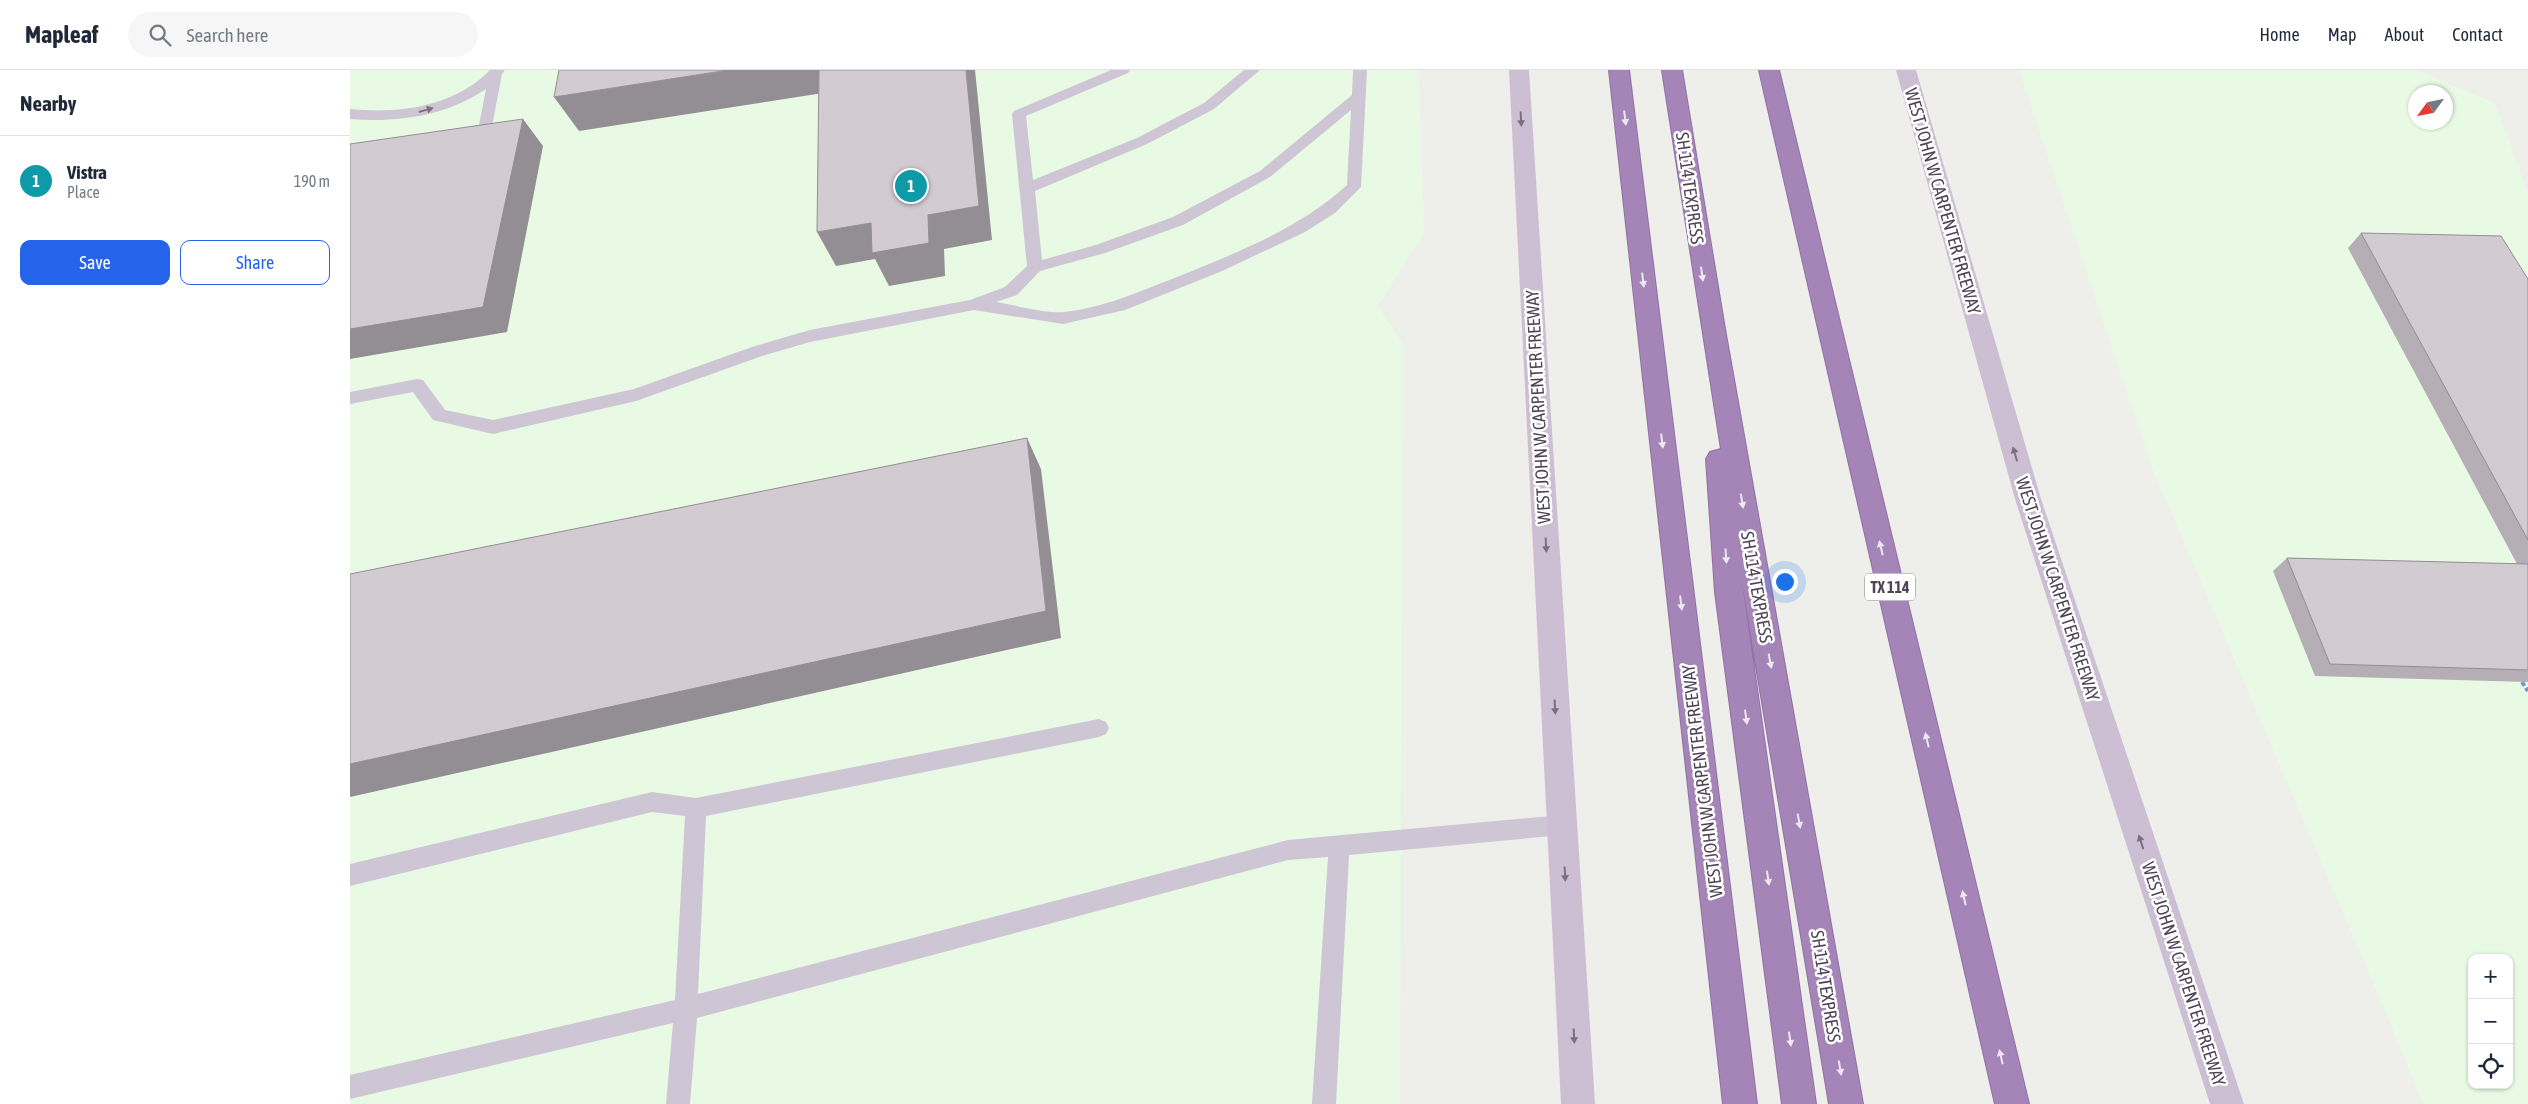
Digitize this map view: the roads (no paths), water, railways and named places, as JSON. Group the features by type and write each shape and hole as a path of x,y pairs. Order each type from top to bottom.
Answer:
{"highway":[{"name":"WEST JOHN W CARPENTER FREEWAY","path":"1619,70 1740,1104"},
{"name":"SH 114 TEXPRESS","path":"1672,70 1706,298 1805,855 1846,1104"},
{"name":"TX 114","path":"1769,70 2012,1104"},
{"path":"1706,298 1729,592 1799,1104"}],"main road":[{"name":"WEST JOHN W CARPENTER FREEWAY","path":"1519,70 1578,1104"},
{"name":"WEST JOHN W CARPENTER FREEWAY","path":"1906,70 2028,499 2227,1104"}],"lane":[{"path":"1034,267 1019,114 1123,70"},
{"path":"1026,189 1142,141 1209,106 1253,70"},
{"path":"972,305 1064,318 1125,304 1216,268 1300,228 1330,210 1354,188 1360,70"},
{"path":"350,114 378,118 410,114 443,105 473,91 497,72"},
{"path":"449,135 486,129 497,72"},
{"path":"350,398 417,385 439,415 493,427 636,395 758,351 810,336 972,305 1011,291 1034,267 1100,249 1178,221 1265,174 1359,96"},
{"path":"350,875 652,802 696,808 1099,728"},
{"path":"678,1104 686,1009 696,808"},
{"path":"350,1087 686,1009 1288,850 1562,825"},
{"path":"1324,1104 1338,846"}],"place":[{"name":"Vistra","path":"911,186"}]}
